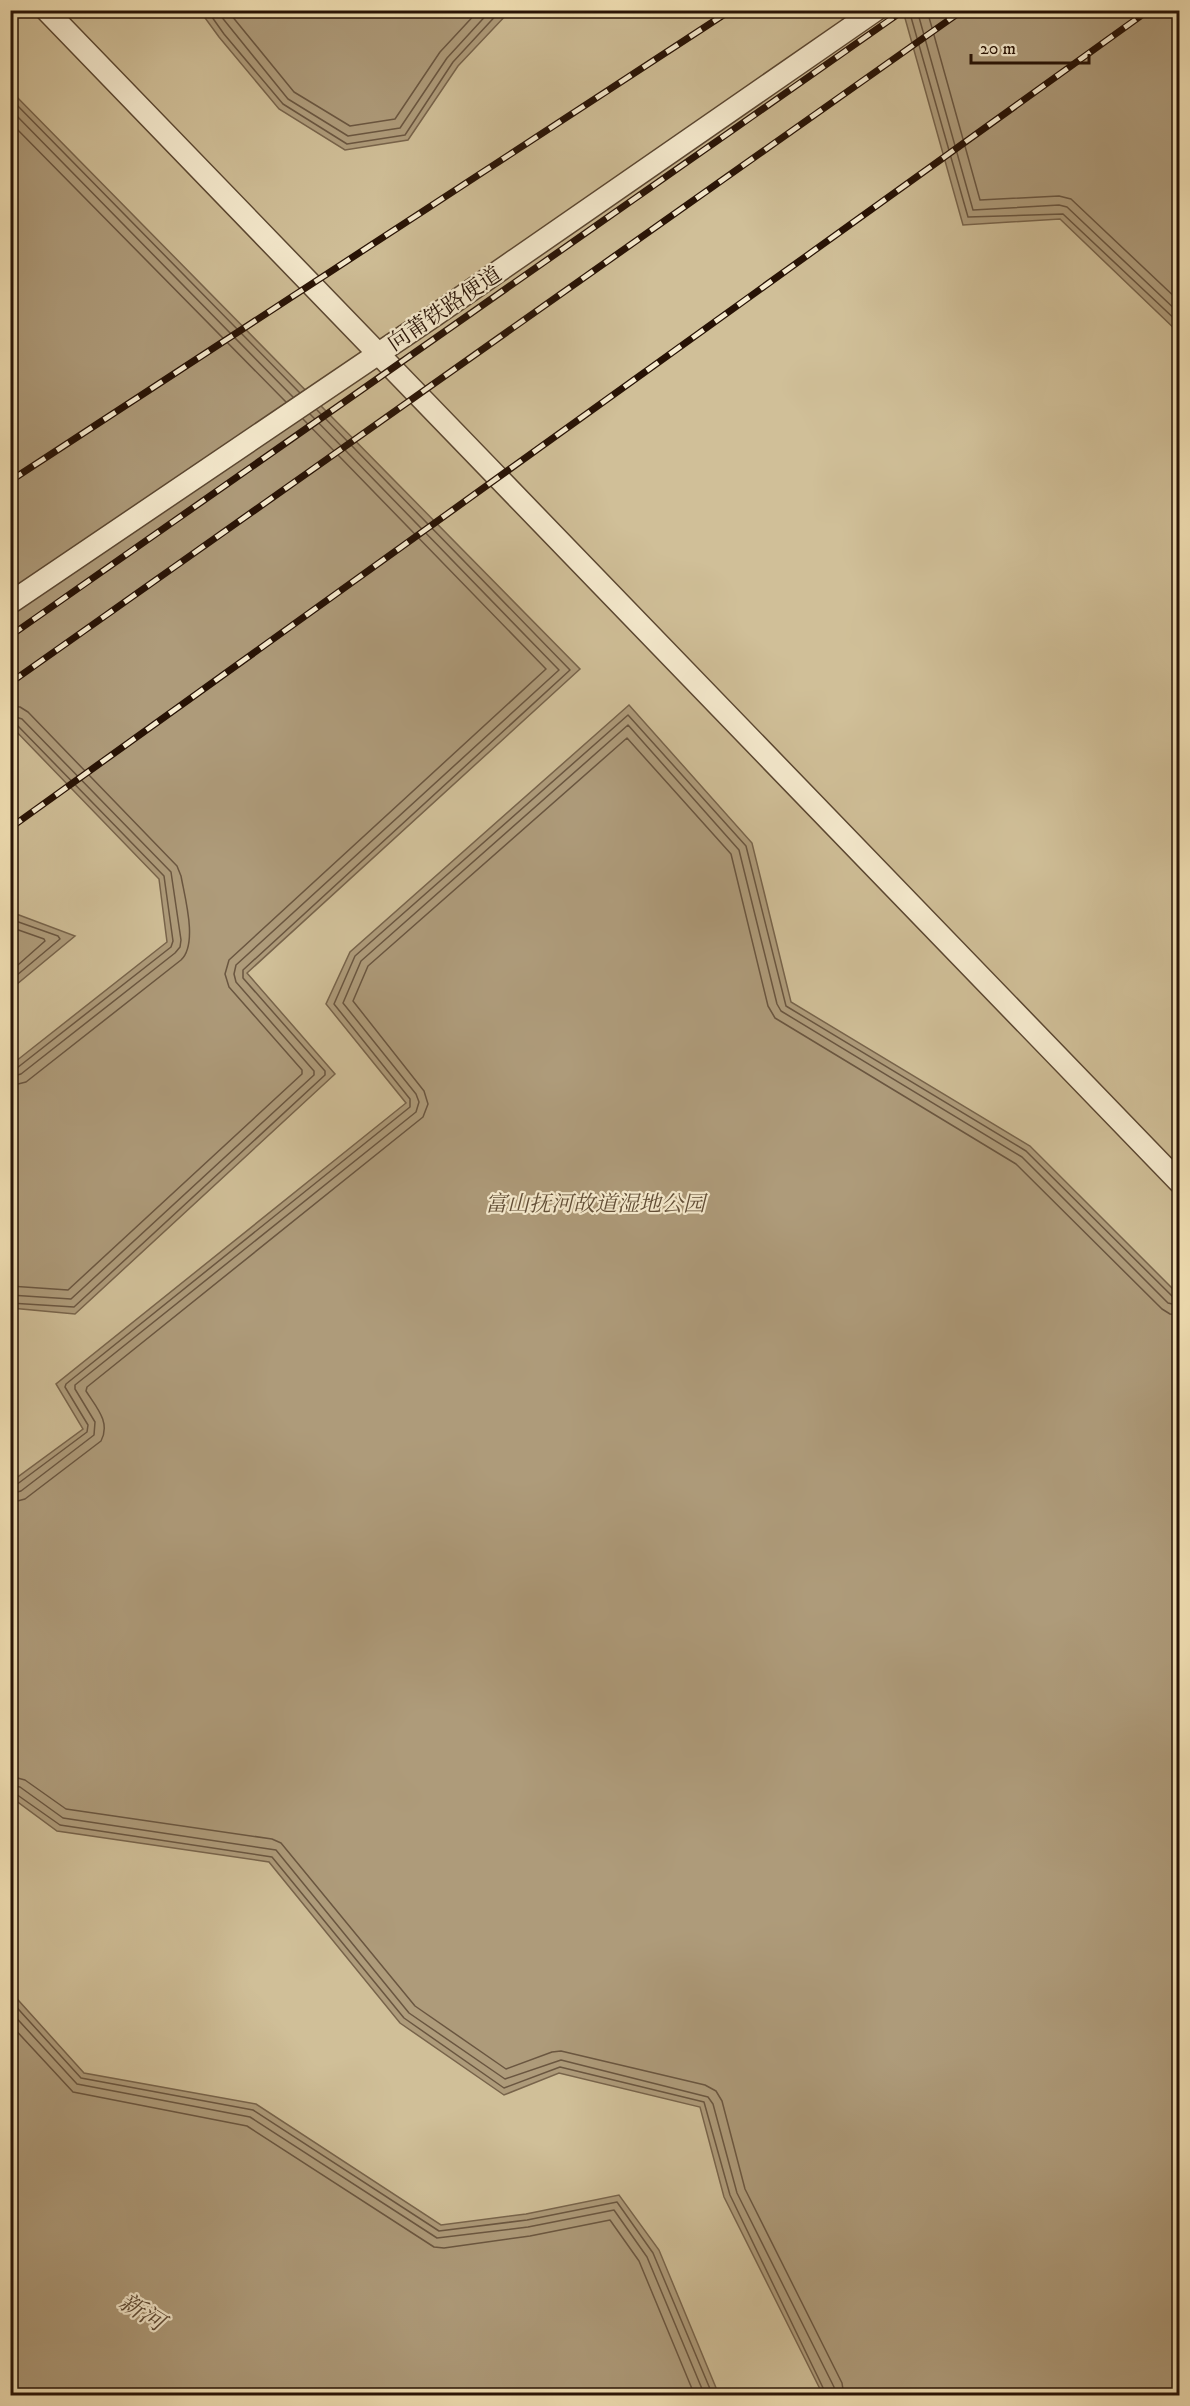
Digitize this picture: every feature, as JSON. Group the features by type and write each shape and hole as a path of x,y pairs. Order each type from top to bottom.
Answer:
{"lane":[{"path":"46,10 1179,1183"},
{"name":"向莆铁路便道","path":"10,603 378,354 876,10"}],"green space":[{"name":"富山抚河故道湿地公园","path":"11,11 1179,11 1179,2395 11,2395"}],"water":[{"path":"200,11 510,11 458,66 408,140 345,150 279,109"},
{"path":"903,11 1179,11 1179,333 1060,219 963,225"},
{"path":"10,90 580,669 247,973 335,1074 75,1314 11,1308 11,1065 167,942 159,879 11,726"},
{"path":"629,705 752,843 791,1002 1030,1146 1179,1295 1179,2395 823,2395 724,2197 700,2107 559,2073 504,2095 400,2023 269,1862 57,1831 11,1797 11,1482 83,1429 56,1384 406,1103 326,1004 350,952"},
{"path":"11,912 75,936 10,989"},
{"name":"新河","path":"10,1991 84,2073 256,2104 441,2225 526,2214 619,2195 659,2250 719,2395 11,2395"}],"railway":[{"path":"10,481 731,10"},
{"path":"10,636 904,10"},
{"path":"10,683 963,10"},
{"path":"10,828 1149,10"}]}
